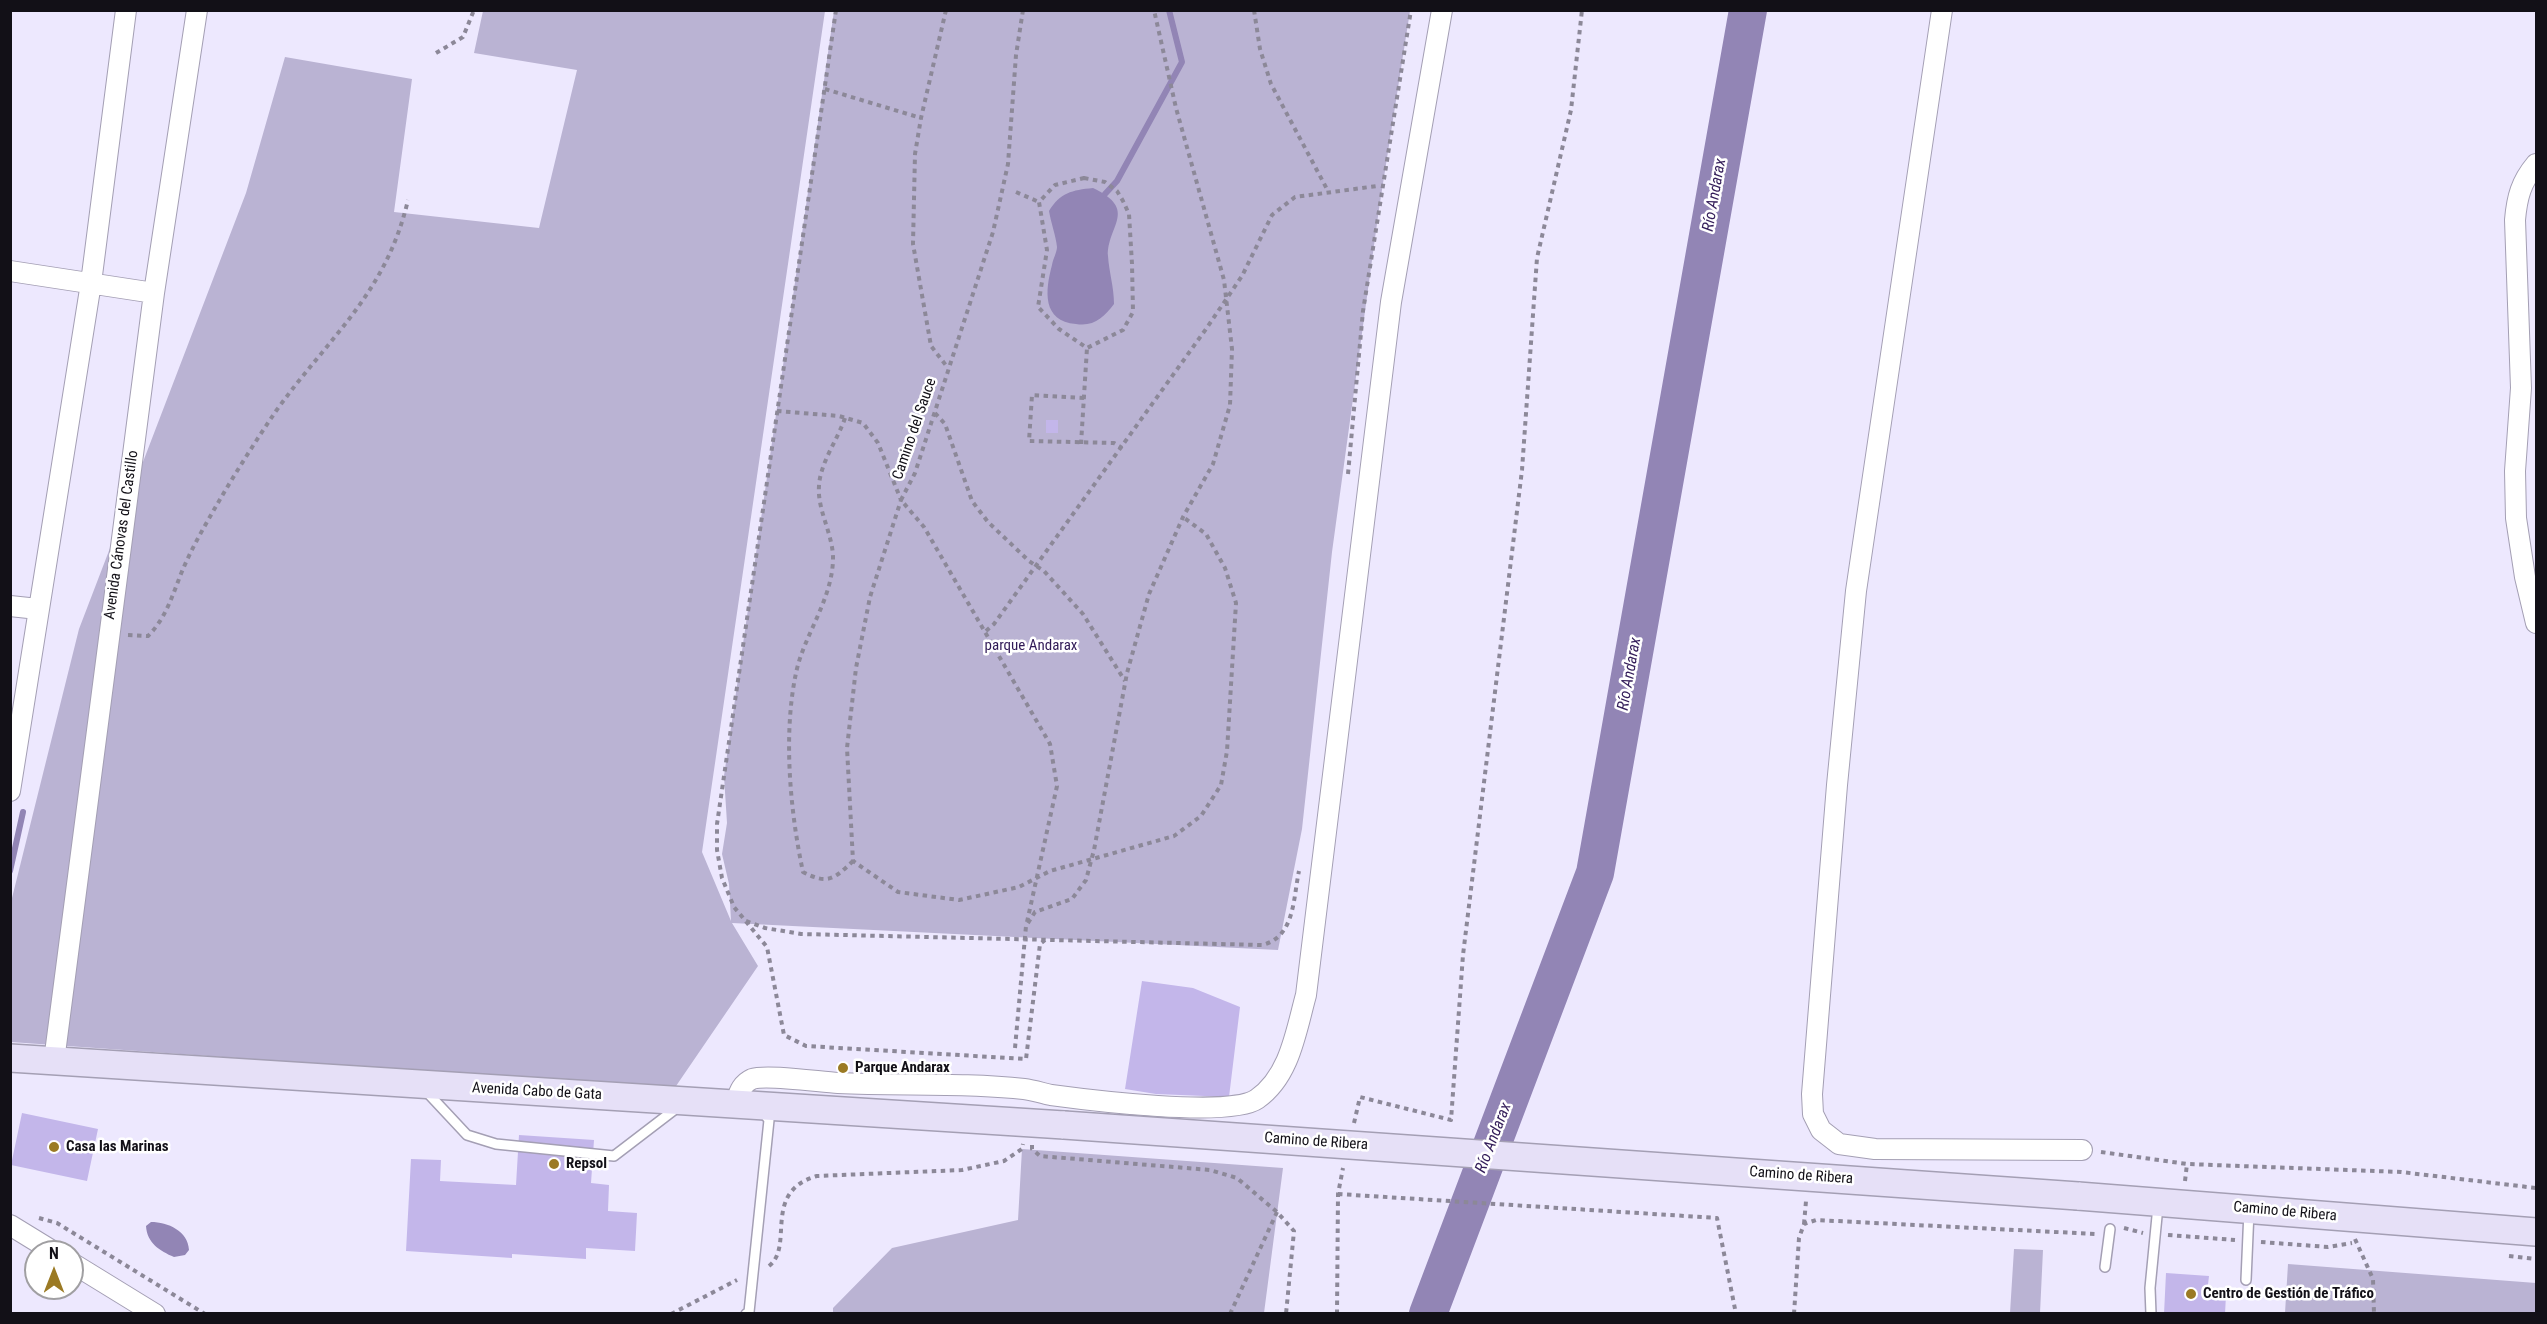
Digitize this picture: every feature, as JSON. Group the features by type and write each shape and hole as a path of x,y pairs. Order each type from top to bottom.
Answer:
{"main road":[{"name":"Avenida Cabo de Gata","path":"10,1058 746,1104 1028,1130 1064,1125"},
{"name":"Camino de Ribera","path":"1064,1125 2158,1201 2249,1209 2359,1234 2536,1233"}],"street":[{"path":"10,790 91,284 126,10"},
{"name":"Avenida Cánovas del Castillo","path":"54,1061 154,293 197,10"},
{"path":"746,1104 742,1085 754,1078 772,1078 875,1085 1025,1089 1050,1094 1146,1104 1224,1108 1256,1100 1270,1088 1285,1068 1307,984 1391,302 1442,10"},
{"path":"1942,10 1856,591 1837,785 1812,1094 1813,1114 1821,1130 1839,1144 1866,1148 2082,1150"},
{"path":"2536,164 2521,188 2515,220 2522,388 2515,471 2516,518 2525,577 2536,623"},
{"path":"10,271 154,293"},
{"path":"10,606 38,609"},
{"path":"10,1225 34,1240"},
{"path":"84,1270 155,1314"}],"lane":[{"path":"420,1085 467,1135 496,1144 614,1156 687,1101"},
{"path":"746,1104 769,1120 749,1312 746,1314"},
{"path":"2151,1314 2158,1201"},
{"path":"2246,1280 2249,1209"},
{"path":"2105,1267 2111,1226"}],"path":[{"path":"436,53 463,37 474,10"},
{"path":"836,10 717,824 717,850 722,878 729,899 763,939 771,956 780,1022 787,1038 815,1047 1026,1059 1040,944 1046,940"},
{"path":"946,10 915,154 913,244 931,346 948,369"},
{"name":"Camino del Sauce","path":"1015,1048 1026,926 1057,786 1050,744 924,528 901,500 915,473 993,232 1008,164 1016,55 1023,10"},
{"path":"1026,926 1035,912 1072,899 1086,880 1092,859 1125,681 1149,594 1184,517 1213,464 1230,405 1232,349 1224,280 1174,95 1154,10"},
{"path":"1254,10 1260,49 1271,84 1328,191"},
{"path":"1347,476 1363,311 1411,10"},
{"path":"1352,1129 1360,1097 1451,1120 1464,955 1522,470 1537,258 1571,110 1582,10"},
{"path":"825,89 921,118"},
{"path":"1039,202 1055,185 1084,178 1105,182 1117,191 1129,214 1132,312 1123,330 1087,348"},
{"path":"986,631 1037,566 1242,276 1272,215 1295,196 1377,186"},
{"path":"1016,192 1039,202"},
{"path":"109,634 148,636 161,622 184,567 215,508 277,411 366,299 386,264 404,221 408,200"},
{"path":"1039,202 1047,250 1038,307 1059,328 1087,348"},
{"path":"1081,444 1087,348"},
{"path":"1084,398 1032,395 1029,441 1114,443 1122,448"},
{"path":"777,411 845,418 863,423 878,443 901,500 870,597 856,668 848,748 853,861 835,878 817,879 803,872 796,841 789,747 796,672 826,594 833,561 830,533 819,485 845,418"},
{"path":"935,412 945,424 972,501 988,522 1037,566 1083,614 1125,681"},
{"path":"853,861 898,892 959,900 1019,887 1037,877 1174,836 1201,816 1221,785 1227,752 1236,603 1225,568 1206,534 1184,517"},
{"path":"746,921 765,928 801,934 1262,945 1273,942 1282,935 1287,926 1300,862"},
{"path":"1028,1130 1032,1149 1040,1156 1210,1170 1237,1178 1277,1212 1294,1231 1286,1314"},
{"path":"765,1268 774,1260 778,1251 782,1211 787,1197 806,1179 817,1176 962,1170 988,1166 1004,1161 1022,1149 1028,1130"},
{"path":"2082,1150 2187,1164 2402,1172 2536,1188"},
{"path":"1337,1314 1338,1194 1345,1162"},
{"path":"1338,1194 1717,1218 1736,1314"},
{"path":"1230,1314 1277,1212"},
{"path":"34,1217 57,1223 205,1314"},
{"path":"1794,1314 1799,1238 1804,1224 1816,1220 2098,1234 2111,1226 2139,1233 2328,1247 2359,1234 2373,1279 2374,1314"},
{"path":"2502,1256 2536,1259"},
{"path":"671,1314 740,1279"}],"green space":[{"name":"parque Andarax","path":"483,11 825,11 702,852 731,921 729,884 722,854 727,823 724,776 834,11 1410,11 1379,209 1332,552 1302,829 1278,950 732,923 758,966 674,1089 11,1042 11,902 79,629 246,193 285,57 412,79 394,212 539,228 577,70 474,53"},
{"path":"1022,1149 1283,1168 1264,1313 833,1313 833,1308 892,1248 1018,1220"},
{"path":"2014,1249 2043,1250 2040,1313 2010,1313"},
{"path":"2288,1264 2536,1283 2536,1313 2285,1313"}],"shaded area":[{"path":"1093,188 1107,196 1118,211 1108,256 1114,304 1098,320 1082,325 1065,322 1057,317 1049,303 1048,285 1057,247 1049,211 1062,196"},
{"path":"151,1222 170,1226 181,1233 188,1243 189,1250 185,1255 174,1257 155,1246 146,1226"}],"building":[{"path":"1046,420 1058,420 1058,433 1046,433"},
{"path":"1142,981 1193,988 1240,1007 1229,1097 1156,1094 1125,1089"},
{"name":"Casa las Marinas","path":"22,1113 98,1129 87,1181 11,1165"},
{"path":"519,1135 594,1140 591,1183 609,1185 608,1211 637,1213 635,1251 586,1248 586,1259 512,1254 512,1258 406,1251 411,1159 441,1160 440,1181 516,1185"},
{"name":"Centro de Gestión de Tráfico","path":"2166,1273 2209,1276 2207,1293 2226,1295 2225,1314 2164,1314"}],"waterway":[{"path":"1105,194 1117,181 1182,62 1169,10"},
{"name":"Río Andarax","path":"1428,1314 1595,873 1748,10"},
{"path":"10,871 23,812"}],"place":[{"name":"Parque Andarax","path":"843,1068"},
{"name":"Casa las Marinas","path":"54,1147"},
{"name":"Repsol","path":"554,1164"},
{"name":"Centro de Gestión de Tráfico","path":"2191,1294"}]}
